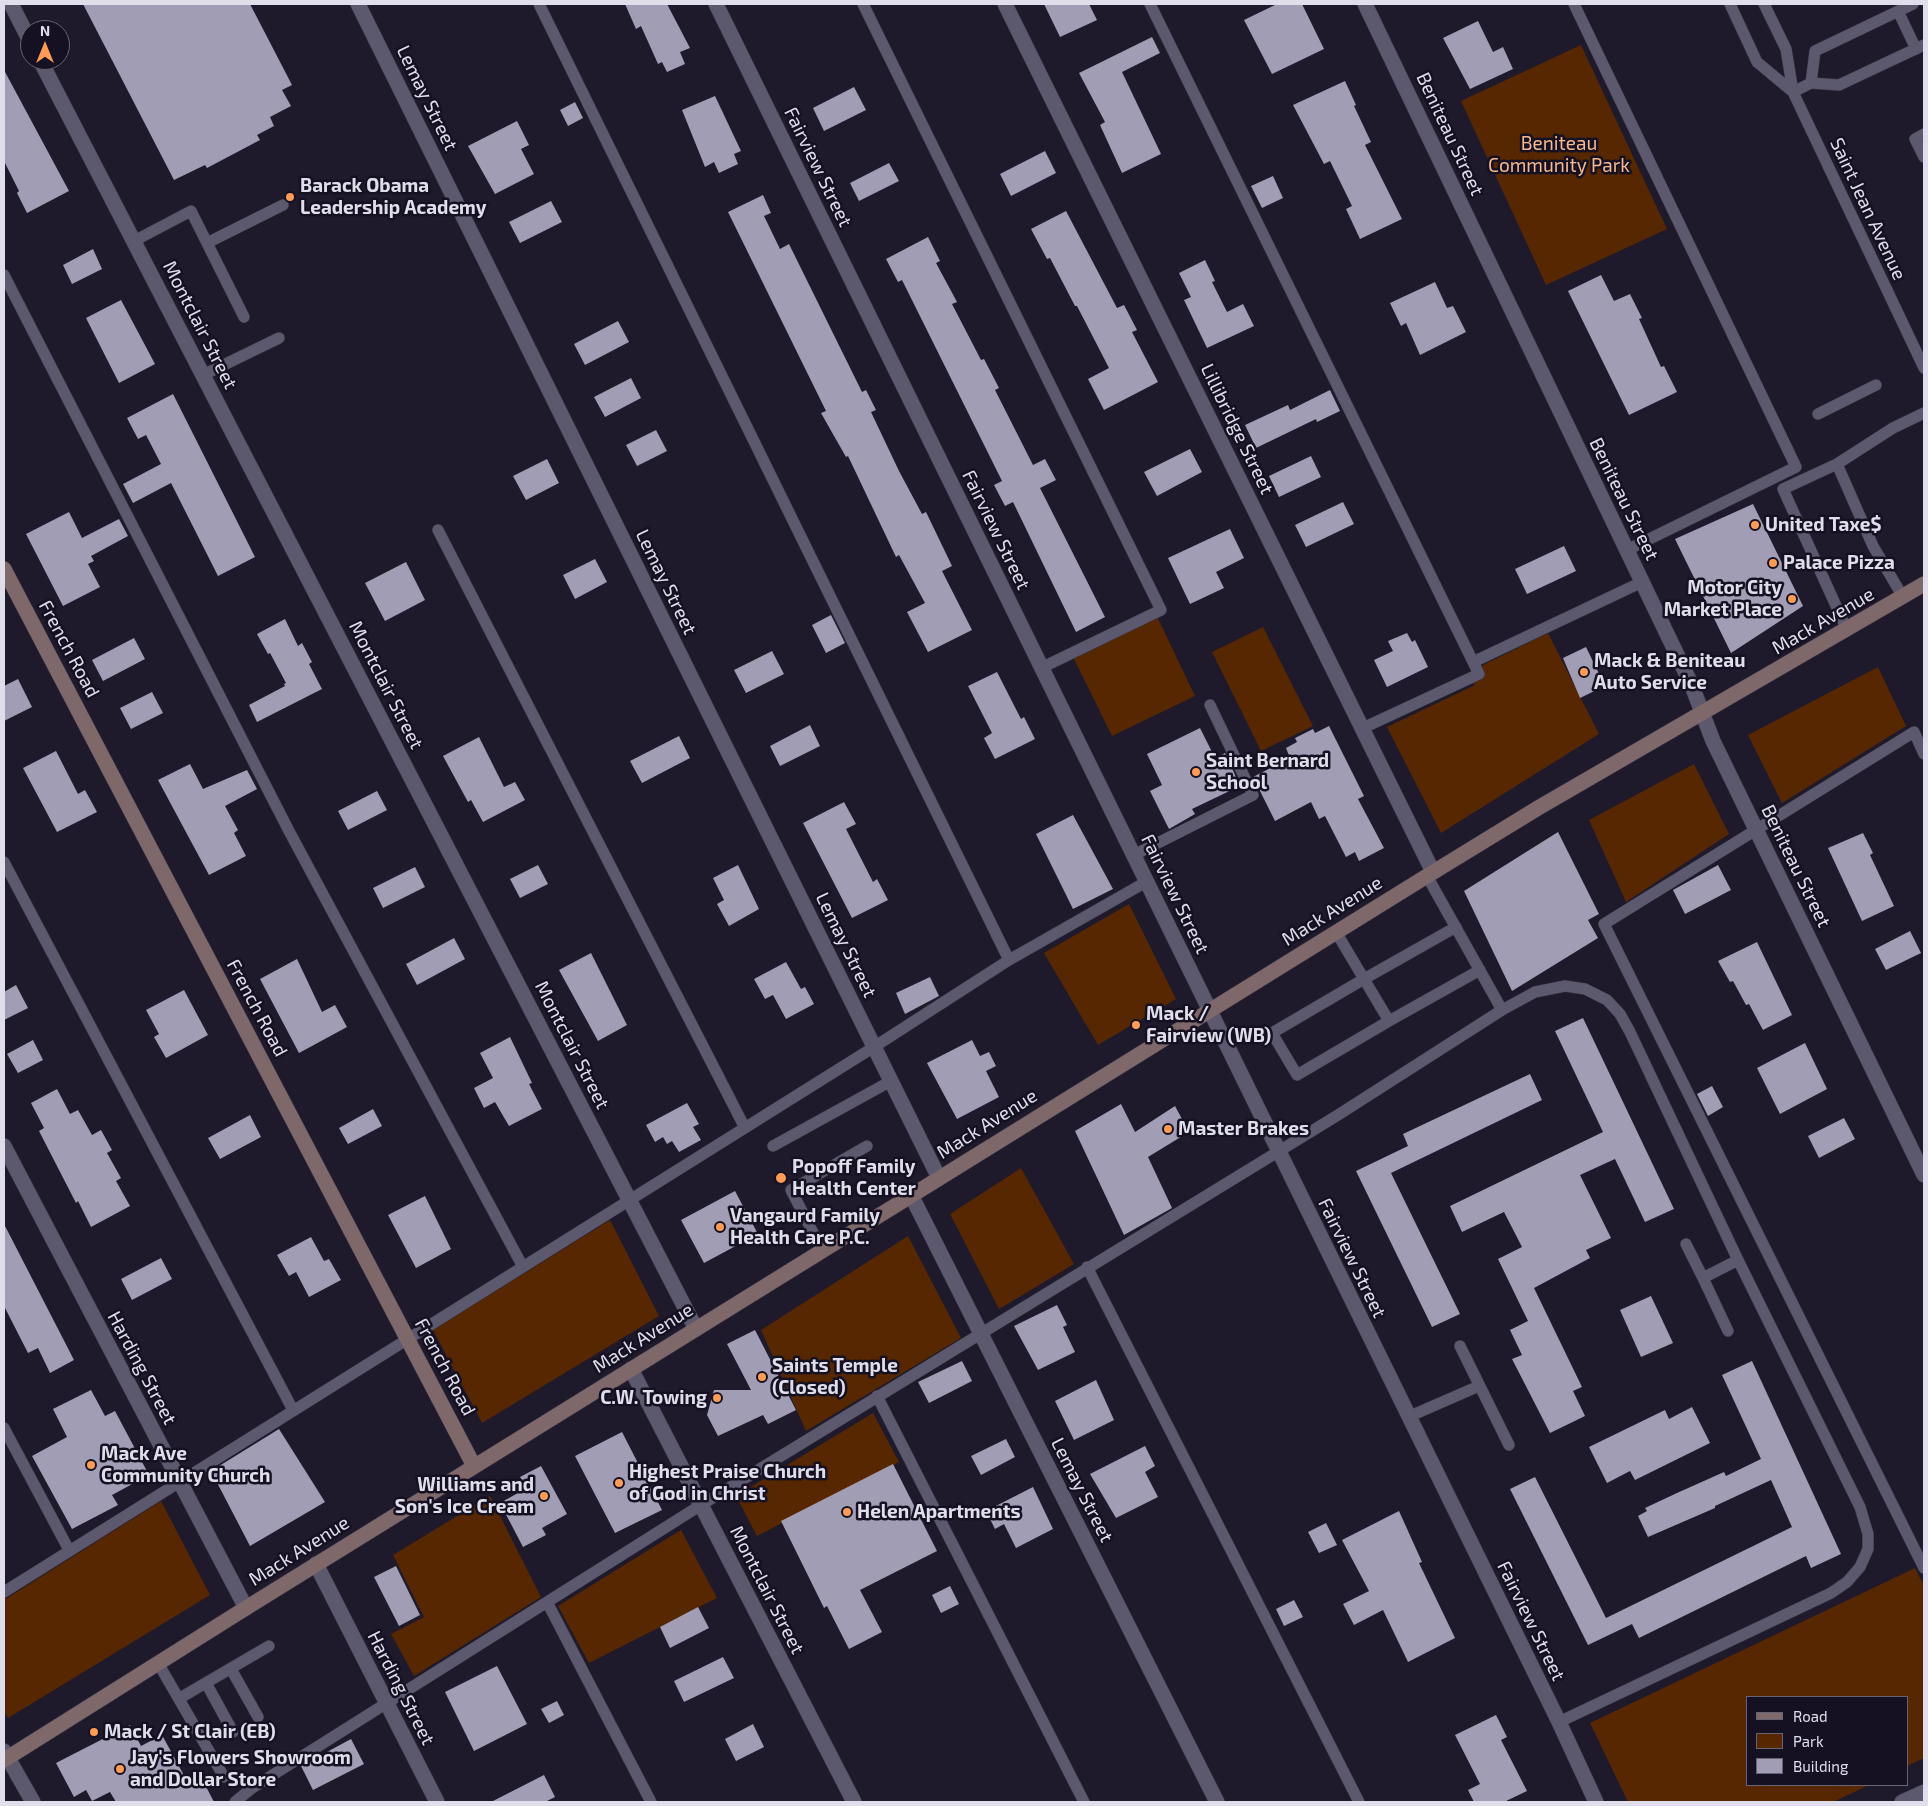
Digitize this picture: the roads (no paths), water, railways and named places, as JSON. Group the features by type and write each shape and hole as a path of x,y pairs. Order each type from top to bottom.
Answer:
{"main road":[{"name":"French Road","path":"4,569 474,1466"},
{"name":"Mack Avenue","path":"5,1756 1538,808 1703,714 1924,584"}],"street":[{"path":"11,4 20,22"},
{"name":"Lemay Street","path":"358,4 938,1178"},
{"name":"Fairview Street","path":"716,4 1596,1802"},
{"name":"Lillibridge Street","path":"1005,4 1363,728 1430,874"},
{"name":"Beniteau Street","path":"1364,4 1692,686 1713,741 1924,1175"},
{"name":"Montclair Street","path":"45,70 696,1329"},
{"name":"Harding Street","path":"4,1146 246,1608"},
{"name":"Lemay Street","path":"911,1195 1217,1802"},
{"name":"Montclair Street","path":"631,1368 854,1802"},
{"name":"Harding Street","path":"316,1564 438,1802"},
{"path":"5,1756 33,1802"},
{"path":"1902,1802 1924,1792"}],"lane":[{"path":"539,4 1009,960"},
{"path":"863,4 1161,610 1041,668"},
{"path":"1150,4 1479,674 1363,728"},
{"path":"1574,4 1803,480"},
{"path":"1730,4 1757,62 1793,92"},
{"path":"1764,4 1786,49 1793,92"},
{"path":"1811,83 1815,51 1913,4"},
{"path":"1793,92 1811,83 1839,85 1920,47 1898,11"},
{"name":"Saint Jean Avenue","path":"1793,92 1924,368"},
{"path":"1924,134 1915,139 1924,157"},
{"path":"207,243 283,205"},
{"path":"134,241 191,211 244,317"},
{"path":"4,275 289,831 523,1267"},
{"path":"203,375 279,338"},
{"path":"1818,414 1876,385"},
{"path":"1847,630 1783,489 1837,464 1893,428 1924,414"},
{"path":"1837,464 1873,546 1903,597"},
{"path":"1627,550 1796,467"},
{"path":"438,530 745,1128"},
{"path":"1473,662 1642,582"},
{"path":"1134,856 1253,796 1210,705"},
{"path":"1924,754 1914,732 1604,924 1924,1568"},
{"path":"4,862 293,1410"},
{"path":"1430,874 1456,927 1502,1010"},
{"path":"4,1592 179,1480 874,1048 1009,960 1146,882"},
{"path":"1456,927 1272,1033 1297,1075 1480,970"},
{"path":"1336,932 1389,1021"},
{"path":"235,1802 252,1788 701,1505 980,1332 1278,1151 1502,1010 1535,992 1565,986 1585,989 1607,1000 1620,1014 1630,1032 1738,1260 1860,1507 1868,1534 1868,1549 1860,1567 1847,1582 1831,1593 1558,1722"},
{"path":"773,1146 891,1081"},
{"path":"822,1250 791,1190 868,1146"},
{"path":"1686,1244 1728,1331"},
{"path":"1703,1278 1738,1260"},
{"path":"1087,1267 1359,1802"},
{"path":"1460,1346 1509,1445"},
{"path":"1408,1417 1479,1386"},
{"path":"877,1396 1084,1802"},
{"path":"4,1428 69,1550"},
{"path":"547,1602 651,1802"},
{"path":"180,1698 269,1646"},
{"path":"158,1662 224,1777"},
{"path":"231,1669 258,1717"},
{"path":"206,1683 233,1732"}],"place":[{"name":"Barack Obama Leadership Academy","path":"290,197"},
{"name":"United Taxe$","path":"1755,525"},
{"name":"Palace Pizza","path":"1773,563"},
{"name":"Motor City Market Place","path":"1792,599"},
{"name":"Mack & Beniteau Auto Service","path":"1584,672"},
{"name":"Saint Bernard School","path":"1196,772"},
{"name":"Mack / Fairview (WB)","path":"1136,1025"},
{"name":"Master Brakes","path":"1168,1129"},
{"name":"Popoff Family Health Center","path":"781,1178"},
{"name":"Vangaurd Family Health Care P.C.","path":"720,1227"},
{"name":"Saints Temple (Closed)","path":"762,1377"},
{"name":"C.W. Towing","path":"717,1398"},
{"name":"Mack Ave Community Church","path":"91,1465"},
{"name":"Highest Praise Church of God in Christ","path":"619,1483"},
{"name":"Williams and Son's Ice Cream","path":"544,1496"},
{"name":"Helen Apartments","path":"847,1512"},
{"name":"Mack / St Clair (EB)","path":"94,1732"},
{"name":"Jay's Flowers Showroom and Dollar Store","path":"120,1769"}],"park label":[{"name":"Beniteau Community Park","path":"1559,155"}]}
